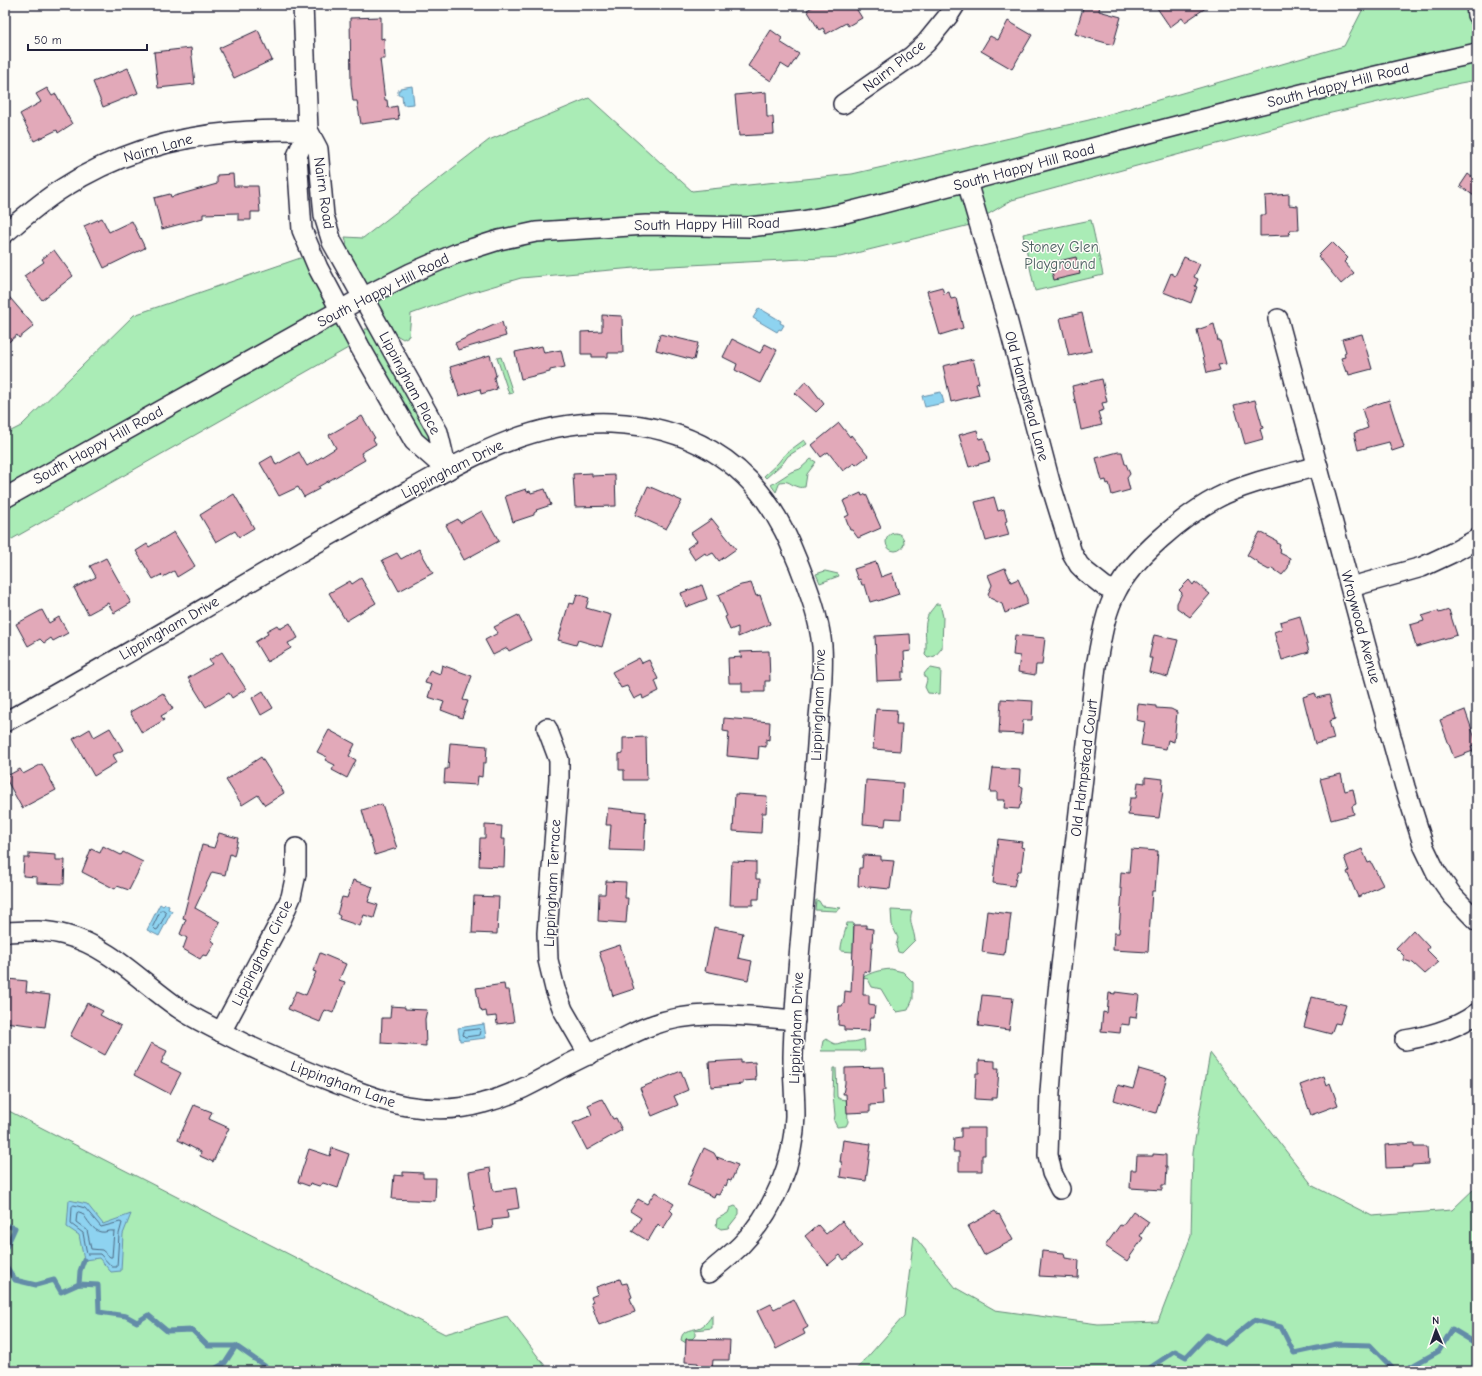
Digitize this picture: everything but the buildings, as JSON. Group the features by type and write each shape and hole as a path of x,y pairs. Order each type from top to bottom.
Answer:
{"street":[{"name":"Nairn Road","path":"303,5 308,130 297,156 302,230 318,268 340,310"},
{"name":"Nairn Place","path":"843,104 912,56 926,43 955,5"},
{"path":"1476,5 1477,15"},
{"name":"South Happy Hill Road","path":"5,498 362,298 411,273 455,254 499,240 536,232 646,225 749,227 802,221 845,213 1242,109 1477,53"},
{"name":"Nairn Road","path":"308,130 318,149 324,216 332,242 362,298"},
{"name":"Nairn Lane","path":"5,233 32,210 63,188 122,157 144,149 194,137 235,132 308,130"},
{"name":"Old Hampstead Lane","path":"968,182 1050,482 1072,553 1079,565 1086,572 1105,587 1116,591"},
{"name":"Lippingham Place","path":"362,298 375,318 438,432 447,470"},
{"name":"Lippingham Place","path":"340,310 414,441 447,470"},
{"name":"Wraywood Avenue","path":"1278,318 1403,780 1424,847 1436,872 1452,895 1477,921"},
{"name":"Lippingham Drive","path":"5,722 383,505 477,454 510,440 544,430 579,424 610,423 640,426 670,433 699,443 722,456 747,478 759,492 776,515 784,530 812,597 819,625 822,648 822,676 817,758 794,1020 793,1060 795,1120 791,1150 784,1174 775,1196 761,1220 743,1243 709,1273"},
{"name":"Old Hampstead Court","path":"1060,1189 1052,1173 1048,1155 1050,1092 1058,997 1096,666 1106,620 1116,591 1142,556 1169,531 1211,502 1255,483 1318,466"},
{"path":"1350,587 1422,567 1452,554 1477,539"},
{"name":"Lippingham Terrace","path":"546,728 559,762 559,779 546,933 548,960 555,989 563,1010 588,1055"},
{"name":"Lippingham Circle","path":"220,1032 282,918 291,897 296,874 296,848"},
{"name":"Lippingham Lane","path":"5,932 36,930 64,934 86,942 108,953 154,991 185,1012 220,1032 312,1074 387,1102 408,1107 436,1109 462,1107 484,1103 525,1088 588,1055 651,1025 677,1018 720,1014 794,1020"},
{"path":"1405,1040 1425,1036 1450,1028 1477,1013"}],"green space":[{"path":"1365,5 1477,5 1477,80 1327,114 1012,200 970,225 840,257 634,268 521,278 470,293 411,314 409,336 403,339 393,333 390,323 381,328 335,248 347,244 345,237 363,238 489,140 589,98 692,191 852,174 1089,120 1344,46"},
{"name":"Stoney Glen Playground","path":"1091,220 1103,275 1035,291 1023,234"},
{"path":"312,254 357,343 5,543 5,434 21,426 134,315"},
{"path":"365,329 369,329 433,442 432,446 426,445 363,332"},
{"path":"501,357 513,393 509,394 497,358"},
{"path":"804,440 807,444 788,456 783,463 766,478 764,476 785,454"},
{"path":"811,459 816,462 807,474 805,487 795,486 788,482 780,482 776,492 771,485 791,472 800,469"},
{"path":"895,533 901,536 904,542 901,548 895,551 889,548 886,542 889,536"},
{"path":"825,571 838,574 839,576 820,583 816,574"},
{"path":"936,604 940,604 943,617 942,648 935,656 928,658 925,655 926,623 928,614"},
{"path":"931,668 941,670 940,694 928,693 925,687 927,680 924,674"},
{"path":"816,900 819,901 822,906 841,908 836,911 815,910"},
{"path":"891,910 912,911 911,922 915,940 902,953 898,952 896,946 898,938 892,925"},
{"path":"847,923 853,923 854,925 853,952 841,951 841,945"},
{"path":"891,969 903,972 913,982 913,999 908,1010 897,1012 891,1006 881,989 872,987 868,979 862,978 869,974"},
{"path":"826,1039 835,1044 864,1039 865,1051 821,1051 823,1041"},
{"path":"1210,1053 1313,1186 1372,1216 1452,1210 1477,1186 1477,1371 855,1371 904,1316 914,1236 956,1288 995,1310 1098,1324 1158,1322 1191,1236 1193,1152"},
{"path":"834,1068 836,1068 837,1097 847,1100 848,1122 846,1126 837,1127 834,1121"},
{"path":"5,1109 445,1334 507,1316 549,1371 5,1371"},
{"path":"735,1206 739,1209 739,1214 728,1228 721,1229 716,1226 717,1219 728,1213 730,1208"},
{"path":"712,1315 712,1328 695,1330 695,1336 692,1339 686,1339 686,1343 681,1340 683,1333 688,1330 701,1327"}],"water":[{"path":"412,86 414,104 403,105 402,95 398,95 398,90 400,90 400,88"},
{"path":"759,308 781,321 780,323 784,325 781,330 779,329 777,332 753,318"},
{"path":"941,392 944,403 925,407 922,396"},
{"path":"160,904 163,906 165,904 169,906 168,909 172,911 159,936 147,930"},
{"path":"484,1024 486,1038 460,1041 458,1028"},
{"path":"69,1200 87,1204 103,1224 131,1214 123,1234 121,1271 111,1272 99,1258 84,1260 79,1235 67,1227"}],"waterway":[{"path":"5,1225 15,1228 5,1250"},
{"path":"79,1284 80,1271 84,1260"},
{"path":"5,1264 15,1280 36,1285 54,1280 61,1292 79,1284 98,1285 99,1312 126,1316 137,1322 148,1315 167,1331 192,1330 208,1346 236,1346 272,1371 276,1371"},
{"path":"1145,1371 1175,1351 1186,1357 1207,1335 1224,1344 1254,1320 1281,1327 1294,1353 1336,1344 1370,1345 1395,1371"},
{"path":"1403,1371 1439,1351 1452,1329 1477,1344"},
{"path":"211,1371 225,1363 236,1346"}]}
